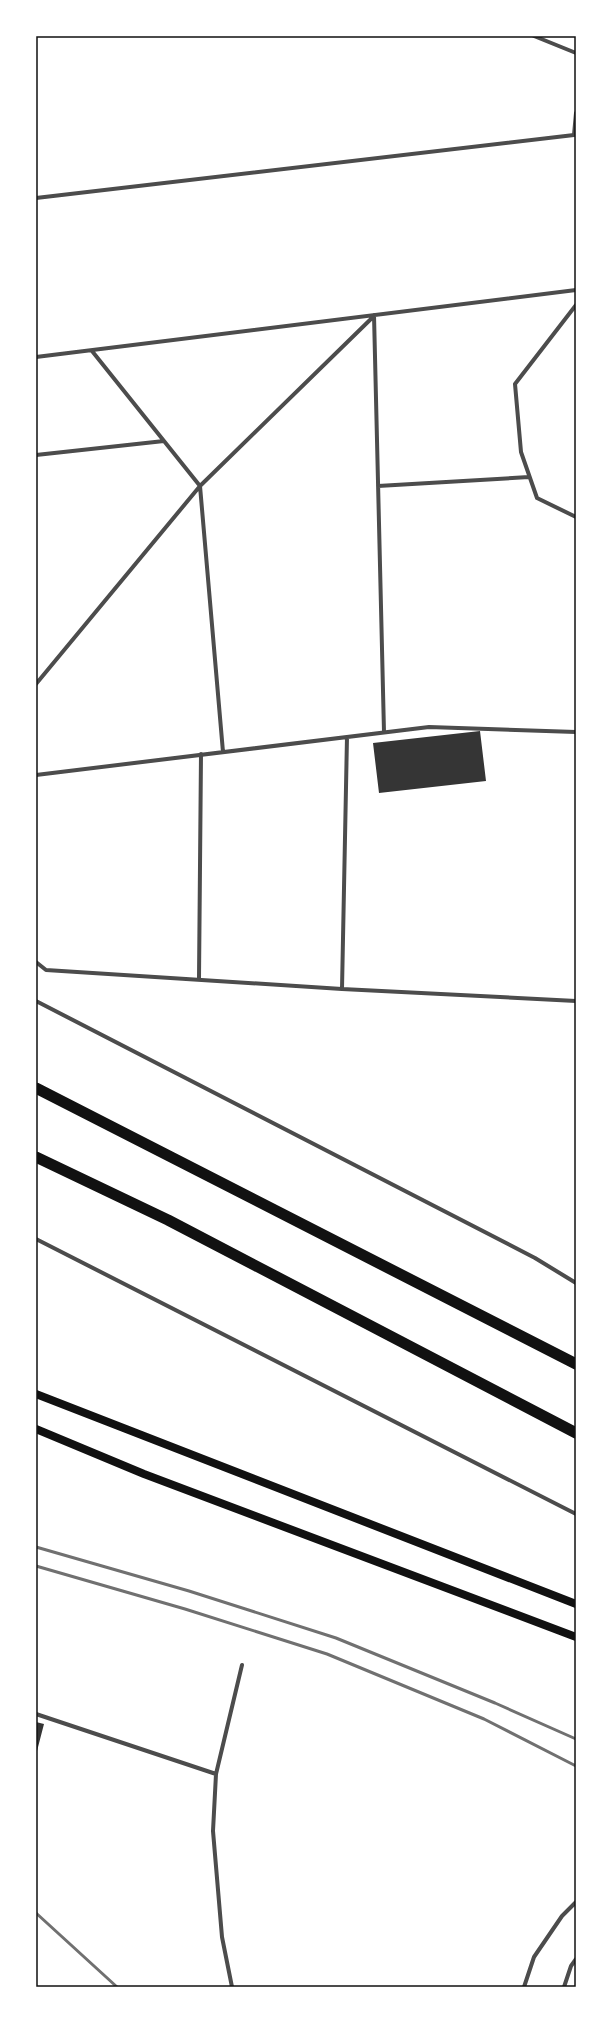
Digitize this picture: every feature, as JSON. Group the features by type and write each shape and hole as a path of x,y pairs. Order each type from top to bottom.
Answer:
{"highway":[{"path":"36,1088 576,1364"},
{"path":"36,1157 168,1220 576,1433"}],"main road":[{"path":"36,1394 576,1604"},
{"path":"36,1429 144,1474 576,1637"}],"street":[{"path":"534,36 576,53"},
{"path":"36,198 574,135 576,113"},
{"path":"36,357 576,290"},
{"path":"576,305 515,384 521,452 537,498 576,517"},
{"path":"36,684 200,486 374,315"},
{"path":"374,315 384,732"},
{"path":"92,351 200,486 223,752"},
{"path":"36,455 164,441"},
{"path":"378,486 529,477"},
{"path":"36,775 429,727 576,732"},
{"path":"342,989 347,737"},
{"path":"199,979 200,754"},
{"path":"36,962 46,970 576,1002"},
{"path":"36,1001 535,1258 576,1283"},
{"path":"36,1239 576,1514"},
{"path":"232,1987 222,1937 213,1831 216,1774 242,1665"},
{"path":"36,1714 216,1774"},
{"path":"524,1987 534,1957 562,1916 576,1902"},
{"path":"564,1987 571,1966 576,1959"}],"building":[{"path":"480,731 486,781 379,793 373,743"},
{"path":"36,1722 44,1724 37,1751 36,1751"}],"railway":[{"path":"36,1547 189,1591 336,1638 495,1703 576,1739"},
{"path":"36,1566 185,1609 327,1654 484,1719 576,1766"},
{"path":"36,1913 117,1987"}]}
